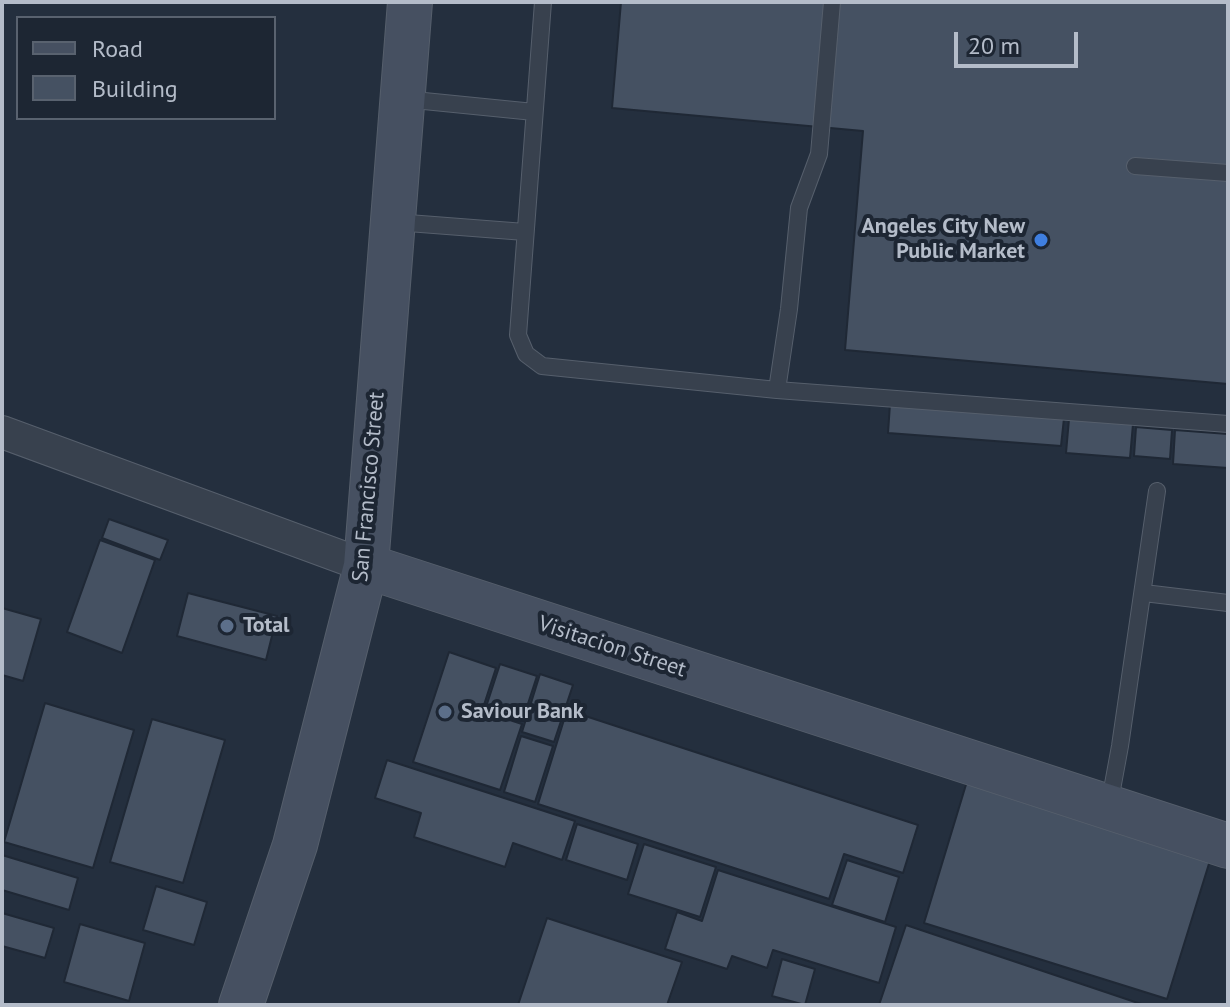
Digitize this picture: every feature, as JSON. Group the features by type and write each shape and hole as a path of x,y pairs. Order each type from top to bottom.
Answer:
{"street":[{"name":"San Francisco Street","path":"241,1005 295,845 366,566 410,2"},
{"name":"Visitacion Street","path":"2,432 366,566 1228,846"}],"lane":[{"path":"543,2 518,335 526,354 542,366 777,390 1228,424"},
{"path":"777,390 799,208 819,154 832,2"},
{"path":"401,99 534,112"},
{"path":"1135,166 1228,173"},
{"path":"391,221 525,232"},
{"path":"1108,808 1144,593 1157,491"},
{"path":"1144,593 1228,603"}],"building":[{"name":"Angeles City New Public Market","path":"621,2 1228,2 1228,384 845,350 863,131 612,108"},
{"path":"890,404 1064,418 1061,446 888,433"},
{"path":"1069,419 1133,424 1130,458 1066,453"},
{"path":"1136,427 1172,430 1170,459 1134,456"},
{"path":"1175,430 1228,434 1228,468 1173,464"},
{"path":"109,519 168,540 160,560 102,538"},
{"path":"100,540 155,560 122,653 67,632"},
{"name":"Total","path":"188,593 277,616 266,660 177,636"},
{"path":"2,608 41,619 23,681 2,675"},
{"path":"449,652 496,668 482,711 522,724 500,790 413,762"},
{"path":"500,664 537,676 523,719 486,707"},
{"path":"540,674 573,685 554,742 522,732"},
{"path":"45,703 134,730 93,868 4,842"},
{"path":"567,710 918,825 903,873 844,854 829,899 538,804"},
{"path":"152,719 225,740 183,883 110,862"},
{"path":"521,736 553,746 535,802 504,792"},
{"path":"387,760 575,821 562,860 513,843 505,867 414,837 421,813 375,798"},
{"path":"968,778 1212,854 1167,999 924,923"},
{"path":"577,824 638,844 627,880 566,860"},
{"path":"644,844 716,867 700,917 628,894"},
{"path":"2,855 78,878 69,910 2,890"},
{"path":"847,860 899,877 885,922 832,905"},
{"path":"718,870 896,927 879,983 773,950 767,968 732,956 727,969 665,949 677,912 702,921"},
{"path":"156,886 207,902 194,945 143,930"},
{"path":"2,913 54,928 45,958 2,946"},
{"path":"547,918 682,962 667,1005 518,1005"},
{"path":"80,924 145,943 129,1001 64,982"},
{"path":"906,925 1144,1005 879,1005"},
{"path":"782,959 815,969 805,1005 772,996"}],"place":[{"name":"Angeles City New Public Market","path":"1041,240"},
{"name":"Total","path":"227,626"},
{"name":"Saviour Bank","path":"445,712"}]}
